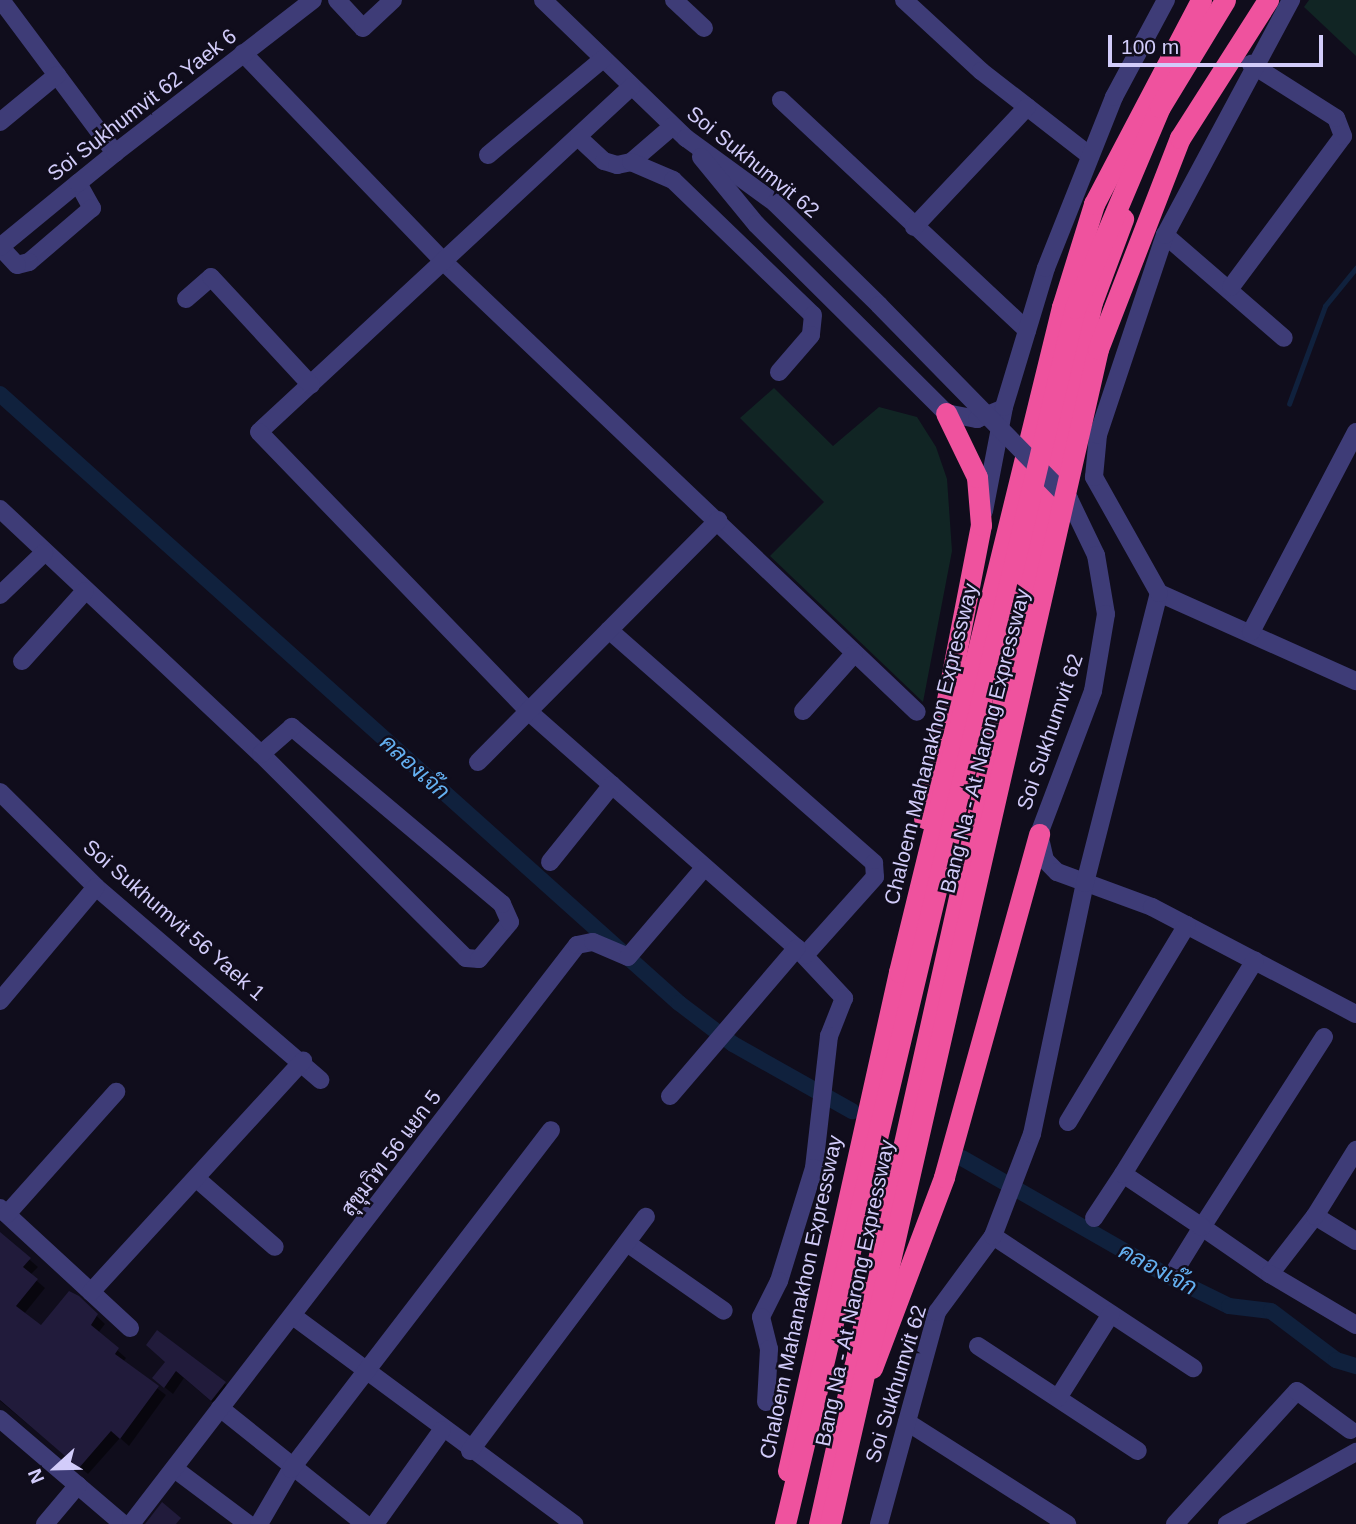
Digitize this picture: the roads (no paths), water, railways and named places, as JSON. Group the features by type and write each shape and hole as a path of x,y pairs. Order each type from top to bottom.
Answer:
{"highway":[{"name":"Chaloem Mahanakhon Expressway","path":"776,1524 899,972 1094,204 1201,0"},
{"name":"Bang Na - At Narong Expressway","path":"785,1524 1075,308 1160,107 1224,0"},
{"path":"819,1524 1092,302 1167,114 1234,0"},
{"name":"Bang Na - At Narong Expressway","path":"830,1524 1098,349 1180,138 1268,0"},
{"path":"899,972 981,525 977,477 946,413"},
{"path":"827,1488 944,1177 1039,835"}],"street":[{"path":"1,0 115,153"},
{"name":"Soi Sukhumvit 62 Yaek 6","path":"0,247 115,153 313,0"},
{"path":"337,0 363,28 393,0"},
{"name":"Soi Sukhumvit 62","path":"543,0 679,132 775,203 879,305 1069,499 1096,555 1106,614 1093,691 1039,835 1045,860 1085,883 1020,1170 993,1236 937,1312 879,1524"},
{"path":"674,0 704,28"},
{"path":"904,0 1027,107 1089,155"},
{"path":"981,525 1004,407 1027,330 1089,155 1166,0"},
{"path":"1291,0 1251,64 1165,235 1098,435 1094,477 1159,593 1356,681"},
{"path":"243,53 445,263 917,712"},
{"path":"488,155 603,59"},
{"path":"1231,287 1343,136 1336,118 1251,64"},
{"path":"0,122 57,75"},
{"path":"631,88 260,432 528,711 801,952 845,998 829,1036 822,1120 814,1168 779,1281 761,1317 769,1349 766,1402"},
{"path":"781,100 1027,330"},
{"path":"914,227 1027,107"},
{"path":"631,162 679,132 756,224 946,413 977,419 1004,407"},
{"path":"579,138 604,162 631,162 660,169 813,315 811,335 779,372"},
{"path":"0,247 17,265 29,262 92,208 78,183"},
{"path":"1165,235 1231,287 1284,338"},
{"path":"186,299 211,277 312,385"},
{"path":"1251,632 1356,432"},
{"path":"0,509 261,754 466,958 479,959 510,922 502,904 292,727 261,754"},
{"path":"478,762 718,520"},
{"path":"0,595 44,553"},
{"path":"22,661 85,591"},
{"path":"1159,593 1085,883 1187,925 1355,1012"},
{"path":"609,630 874,863 875,877 733,1019 670,1096"},
{"path":"803,711 854,654"},
{"path":"550,863 612,785"},
{"name":"Soi Sukhumvit 56 Yaek 1","path":"0,792 96,887 303,1061 320,1080"},
{"name":"สุขุมวิท 56 แยก 5","path":"131,1524 176,1470 220,1408 577,945 593,942 628,957 705,867"},
{"path":"0,1001 96,887"},
{"path":"1068,1122 1187,925"},
{"path":"1094,1218 1255,960"},
{"path":"1176,1269 1324,1037"},
{"path":"91,1292 303,1061"},
{"path":"116,1092 3,1211 130,1328"},
{"path":"259,1524 291,1469 371,1372 551,1130"},
{"path":"1270,1274 1315,1216 1356,1150"},
{"path":"1123,1174 1270,1274 1356,1325"},
{"path":"197,1179 275,1247"},
{"path":"1315,1216 1356,1241"},
{"path":"470,1451 646,1217"},
{"path":"993,1236 1193,1368"},
{"path":"627,1242 723,1311"},
{"path":"1058,1398 1111,1314"},
{"path":"293,1316 371,1372 470,1451 574,1524"},
{"path":"978,1346 1138,1451"},
{"path":"1175,1524 1297,1391 1350,1430"},
{"path":"220,1408 291,1469 365,1524"},
{"path":"0,1419 123,1524"},
{"path":"907,1422 1066,1524"},
{"path":"375,1524 442,1430"},
{"path":"1227,1524 1356,1452"},
{"path":"176,1470 248,1524"},
{"path":"45,1524 78,1485"}],"waterway":[{"path":"1289,404 1325,306 1356,268"},
{"name":"คลองเจ๊ก","path":"0,394 679,1003 733,1044 852,1111"},
{"name":"คลองเจ๊ก","path":"962,1158 1168,1276 1229,1306 1271,1311 1336,1360 1356,1366"}]}
